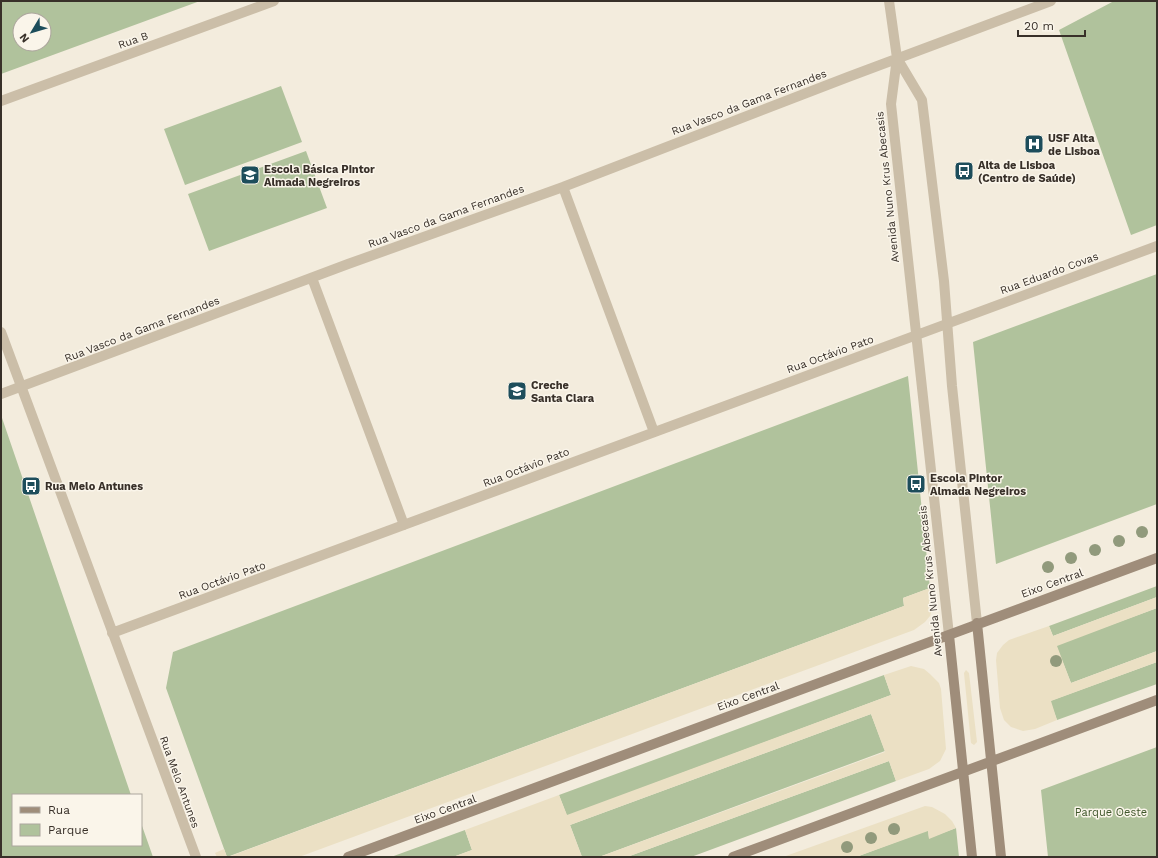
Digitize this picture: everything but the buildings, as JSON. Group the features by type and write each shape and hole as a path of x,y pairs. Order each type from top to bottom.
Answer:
{"main road":[{"name":"Eixo Central","path":"348,857 949,635 977,623 1157,558"},
{"path":"977,623 1001,857"},
{"name":"Avenida Nuno Krus Abecasis","path":"949,635 972,857"},
{"path":"733,857 1157,700"}],"street":[{"name":"Rua B","path":"1,101 274,1"},
{"path":"889,1 898,58 922,100 948,323 952,386 977,623"},
{"name":"Rua Vasco da Gama Fernandes","path":"1,394 562,187 1051,1"},
{"name":"Avenida Nuno Krus Abecasis","path":"898,58 891,104 915,336 949,635"},
{"path":"562,187 654,432"},
{"name":"Rua Eduardo Covas","path":"948,323 1157,246"},
{"path":"312,278 404,525"},
{"name":"Rua Octávio Pato","path":"112,633 948,323"},
{"name":"Rua Melo Antunes","path":"1,332 196,857"}],"green space":[{"path":"1,1 200,1 1,74"},
{"path":"1114,1 1157,1 1157,225 1131,235 1059,30"},
{"path":"281,86 302,142 185,185 164,129"},
{"path":"306,151 327,208 209,251 188,194"},
{"path":"1157,274 1157,504 996,564 973,342"},
{"path":"908,376 930,588 903,598 904,606 227,857 166,688 173,652"},
{"path":"1,415 131,794 12,794 12,846 142,846 142,826 153,857 1,857"},
{"path":"1157,586 1157,597 1053,636 1049,626"},
{"path":"1157,608 1157,651 1071,683 1056,645"},
{"path":"1157,662 1157,684 1057,720 1050,701"},
{"path":"884,675 891,695 567,816 559,795"},
{"path":"871,714 885,751 599,857 582,857 570,825"},
{"name":"Parque Oeste","path":"1157,747 1157,857 1048,857 1041,790"},
{"path":"889,761 896,781 691,857 627,857"},
{"path":"956,828 959,857 856,857 928,830 929,838"},
{"path":"465,830 472,850 453,857 391,857"}],"shaded area":[{"path":"930,588 932,609 930,616 925,622 914,630 299,857 228,857 904,606 903,598"},
{"path":"1157,597 1157,608 1057,646 1071,683 1157,651 1157,662 1051,701 1057,720 1035,729 1023,731 1011,727 1004,720 1000,708 996,660 997,653 1009,640 1049,626 1053,636"},
{"path":"911,666 924,669 939,683 941,689 946,749 940,761 929,769 896,781 889,761 627,857 599,857 885,752 871,714 570,825 582,857 453,857 472,850 465,830 559,795 567,815 891,695 884,675"},
{"path":"966,670 969,673 977,742 974,745 971,743 964,673"},
{"path":"925,806 932,807 945,814 956,828 929,839 928,831 856,857 783,857"},
{"path":"224,849 227,857 217,857 215,853"}],"place":[{"name":"USF Alta de Lisboa","path":"1034,144"},
{"name":"Alta de Lisboa (Centro de Saúde)","path":"964,171"},
{"name":"Escola Básica Pintor Almada Negreiros","path":"250,175"},
{"name":"Creche Santa Clara","path":"517,391"},
{"name":"Escola Pintor Almada Negreiros","path":"916,484"},
{"name":"Rua Melo Antunes","path":"31,486"}]}
